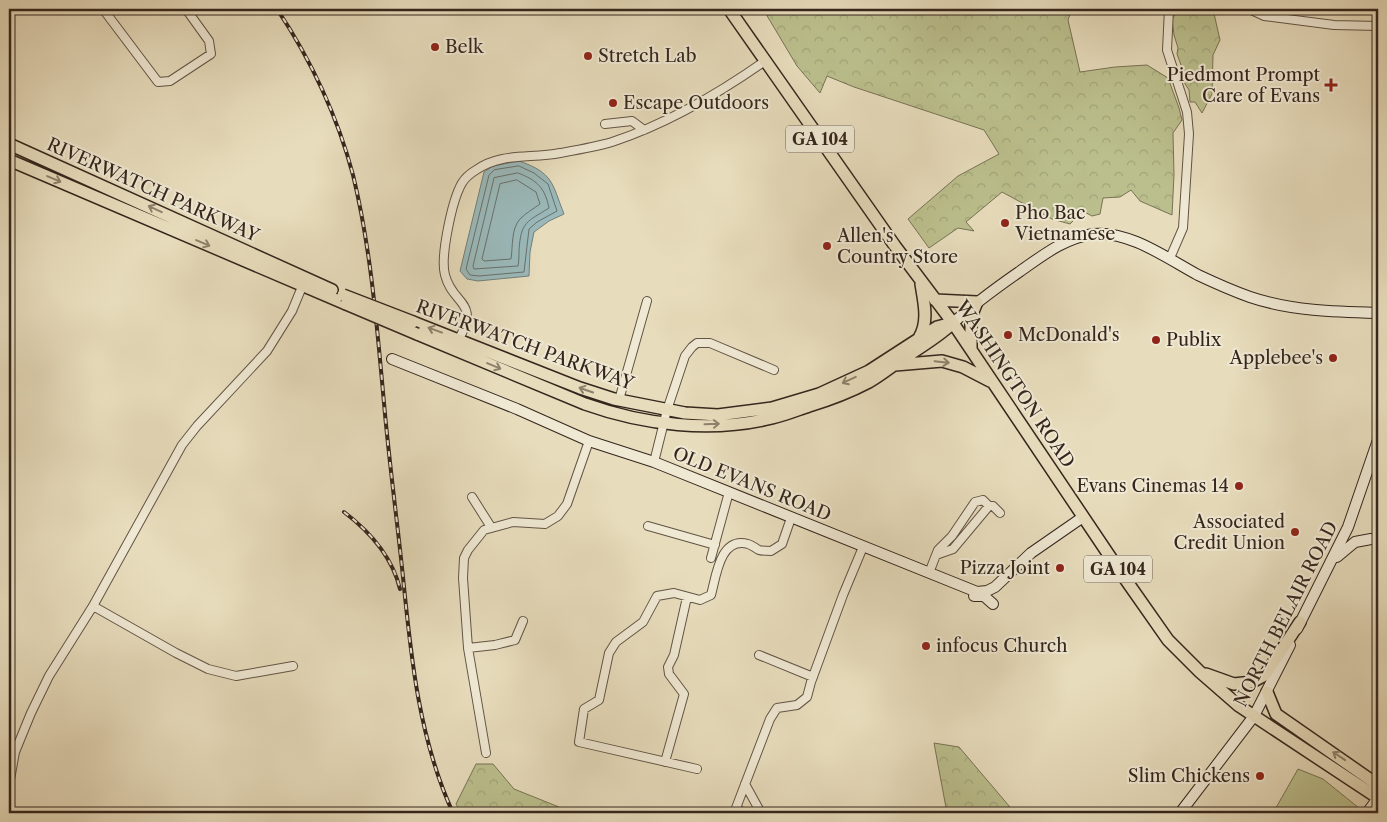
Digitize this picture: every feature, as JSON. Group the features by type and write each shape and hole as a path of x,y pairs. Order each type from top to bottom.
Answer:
{"main road":[{"name":"WASHINGTON ROAD","path":"729,9 920,280 953,323 1168,640 1200,672 1239,706 1378,798"},
{"name":"RIVERWATCH PARKWAY","path":"9,144 304,282"},
{"name":"RIVERWATCH PARKWAY","path":"9,160 345,299 417,334 611,414 664,423 691,425 734,423 772,418 837,396 867,383 942,333 953,323"},
{"path":"918,340 925,326 920,280"},
{"name":"RIVERWATCH PARKWAY","path":"345,299 459,339 580,388 619,400 667,410 718,415 772,408 819,394 868,371 937,327 953,323"},
{"path":"935,300 976,302 971,318 971,349"},
{"path":"894,365 942,361 964,367 995,385"},
{"path":"1200,672 1234,684 1252,682 1265,674 1300,622"},
{"path":"1267,692 1276,714 1378,784"}],"street":[{"path":"103,9 158,82 170,81 211,54 209,41 186,9"},
{"path":"1169,9 1167,50 1187,112 1189,134 1183,228 1170,258"},
{"path":"1248,9 1264,16 1334,25 1378,26"},
{"path":"459,339 468,316 467,310 448,283 444,264 449,225 455,202 462,183 472,173 496,160 554,155 592,147 644,130 673,117 732,85 765,61"},
{"path":"605,124 632,121 644,130"},
{"path":"953,323 976,302 1056,246 1080,237 1095,234 1109,235 1133,241 1170,258 1197,274 1252,297 1284,306 1334,312 1378,313"},
{"path":"9,785 17,748 49,676 93,606 182,445 197,426 267,352 292,311 304,282"},
{"path":"619,400 647,301"},
{"path":"654,462 667,410 685,356 697,343 703,342 717,345 774,370"},
{"name":"OLD EVANS ROAD","path":"392,358 517,409 589,441 654,462 977,592 987,591 995,587 1031,553 1084,517"},
{"name":"NORTH BELAIR ROAD","path":"1180,813 1254,716 1267,692 1348,527 1378,440"},
{"path":"486,753 468,648 463,578 464,558 484,530 513,522 545,524 558,516 567,504 589,441"},
{"path":"711,558 729,492"},
{"path":"472,497 491,527"},
{"path":"928,573 938,550 952,536 975,502 983,500 1000,512"},
{"path":"936,555 953,550 989,506"},
{"path":"697,769 579,742 584,709 599,700 609,653 616,642 643,622 657,596 674,594 700,600 711,595 721,557 727,550 737,544 748,544 759,550 771,551 782,544 791,518"},
{"path":"648,526 715,545"},
{"path":"1332,561 1355,542 1371,539"},
{"path":"744,813 736,808 774,710 797,705 807,697 843,595 863,547"},
{"path":"944,580 956,591 974,596 984,596 993,604"},
{"path":"665,762 684,694 669,674 668,667 674,655 687,597"},
{"path":"93,606 208,669 236,676 294,666"},
{"path":"468,648 495,645 515,640 523,621"},
{"path":"759,655 813,676"},
{"path":"9,745 17,748"},
{"path":"745,784 761,813"},
{"path":"1367,813 1378,798"}],"green space":[{"path":"763,9 1072,9 1068,20 1080,72 1147,65 1168,78 1182,120 1173,133 1174,175 1172,215 1140,201 1131,190 1120,197 1103,198 1100,214 1092,216 1083,211 1070,224 1052,219 1002,192 966,222 974,231 958,228 929,248 908,219 958,176 999,154 984,130 854,87 827,76 820,93 797,66"},
{"path":"1179,9 1213,9 1220,40 1213,55 1212,94 1202,113 1195,102 1190,102 1189,90 1182,79 1185,76 1177,54 1178,48 1172,19"},
{"path":"934,743 959,747 1015,813 947,813"},
{"path":"476,764 493,764 514,789 559,807 555,813 461,813 456,804"},
{"path":"1298,769 1323,779 1359,808 1356,813 1273,813"}],"water":[{"path":"519,161 530,165 545,175 554,187 564,214 549,221 534,232 530,252 529,276 478,281 467,279 460,271 484,172 493,166"}],"railway":[{"path":"277,9 301,48 322,89 347,153 353,175 373,288 388,446 413,668 424,727 441,785 453,813"},
{"path":"344,512 362,527 378,545 391,566 400,589"}],"place":[{"name":"Belk","path":"435,47"},
{"name":"Stretch Lab","path":"588,56"},
{"name":"Piedmont Prompt Care of Evans","path":"1331,85"},
{"name":"Escape Outdoors","path":"613,103"},
{"name":"Pho Bac Vietnamese","path":"1005,223"},
{"name":"Allen's Country Store","path":"827,246"},
{"name":"McDonald's","path":"1008,335"},
{"name":"Publix","path":"1156,340"},
{"name":"Applebee's","path":"1333,358"},
{"name":"Evans Cinemas 14","path":"1239,486"},
{"name":"Associated Credit Union","path":"1295,532"},
{"name":"Pizza Joint","path":"1060,568"},
{"name":"infocus Church","path":"926,646"},
{"name":"Slim Chickens","path":"1260,776"}]}
